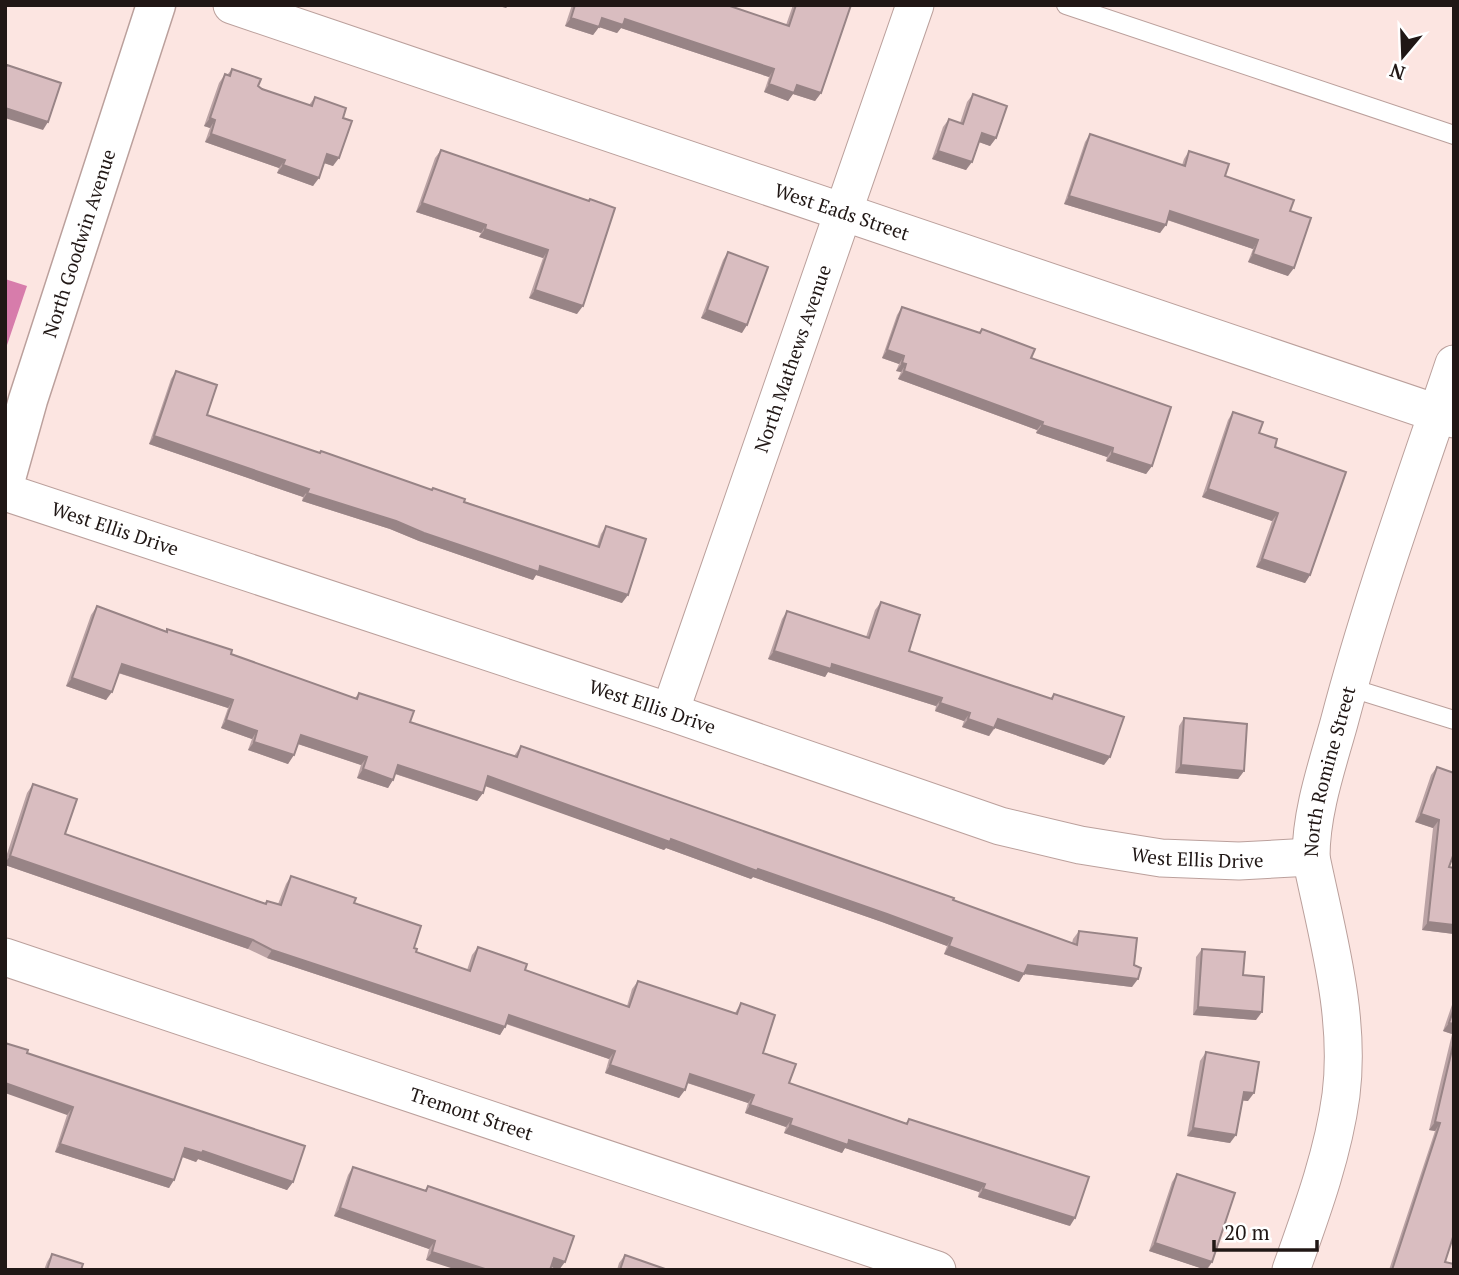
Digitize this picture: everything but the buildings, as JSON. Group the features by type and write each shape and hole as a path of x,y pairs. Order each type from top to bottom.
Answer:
{"street":[{"name":"North Goodwin Avenue","path":"5,482 28,400 156,5"},
{"name":"West Eads Street","path":"232,5 1445,417"},
{"name":"North Mathews Avenue","path":"670,712 915,5"},
{"name":"North Romine Street","path":"1290,1270 1328,1156 1341,1095 1343,1052 1337,985 1311,857 1311,841 1320,794 1362,636 1445,417 1454,364"},
{"name":"West Ellis Drive","path":"5,492 670,712 1000,826 1080,845 1161,858 1239,861 1311,857"},
{"name":"Tremont Street","path":"5,957 937,1270"}],"lane":[{"path":"1066,5 1454,135"},
{"path":"1348,687 1454,720"}],"shaded area":[{"path":"5,279 27,286 5,351"}]}
